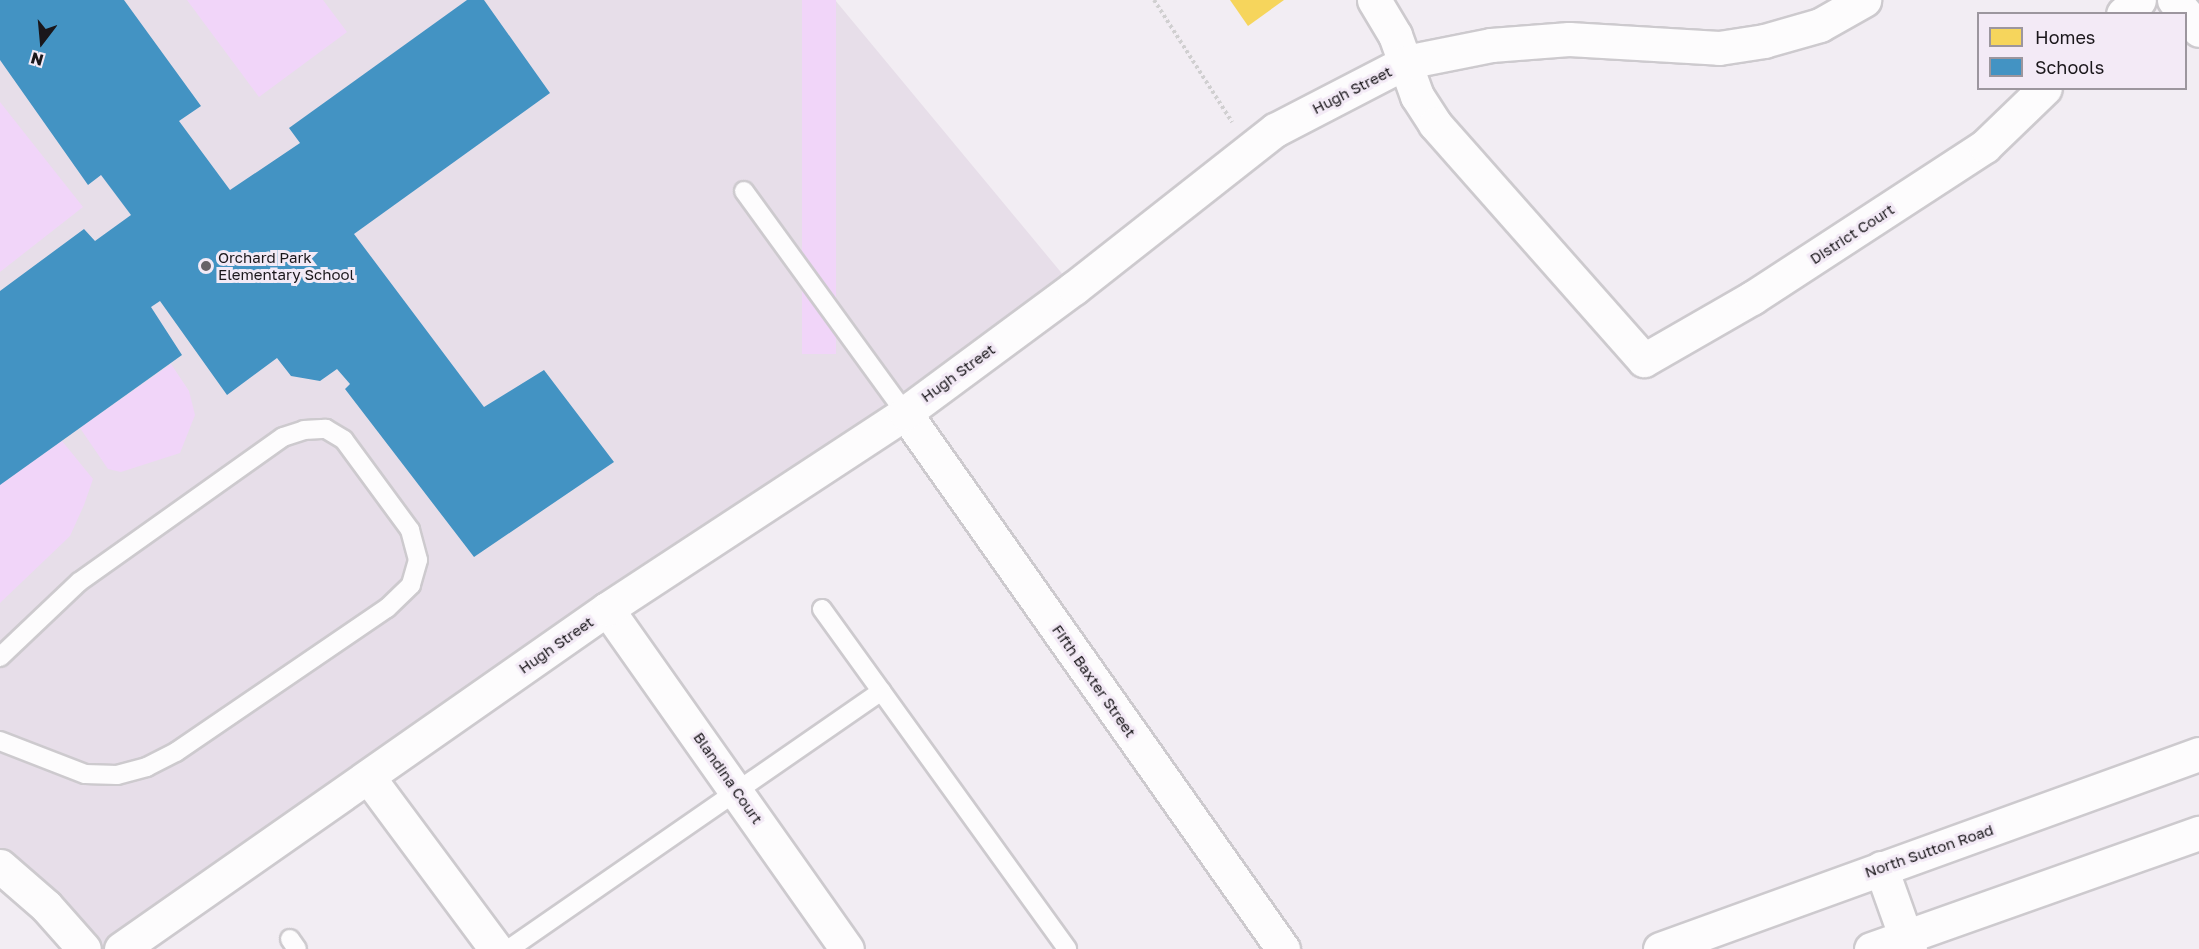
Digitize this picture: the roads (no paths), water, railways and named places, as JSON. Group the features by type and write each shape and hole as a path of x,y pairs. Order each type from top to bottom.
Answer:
{"street":[{"path":"1374,0 1406,62"},
{"name":"Hugh Street","path":"121,949 369,778 607,609 905,412 1074,288 1275,130 1406,62 1491,45 1569,39 1719,48 1764,41 1820,25 1864,0"},
{"path":"2125,12 2139,0"},
{"path":"2174,0 2184,12"},
{"path":"2187,16 2199,30"},
{"name":"District Court","path":"1406,62 1417,96 1435,124 1644,360 1752,298 1985,146 2044,90"},
{"name":"Fifth Baxter Street","path":"905,412 1282,949"},
{"name":"Blandina Court","path":"607,609 737,789 842,948"},
{"name":"North Sutton Road","path":"1660,949 2199,754"},
{"path":"369,778 496,949"},
{"path":"1871,949 1908,944 2199,833"},
{"path":"0,866 46,906 84,949"},
{"path":"1881,868 1908,944"}],"lane":[{"path":"744,191 905,412"},
{"path":"0,657 79,582 283,437 304,430 326,429 344,440 410,530 418,560 411,585 387,608 176,752 147,767 117,775 85,774 0,741"},
{"path":"822,609 1067,949"},
{"path":"508,949 881,691"}],"place":[{"name":"Orchard Park Elementary School","path":"206,266"}]}
